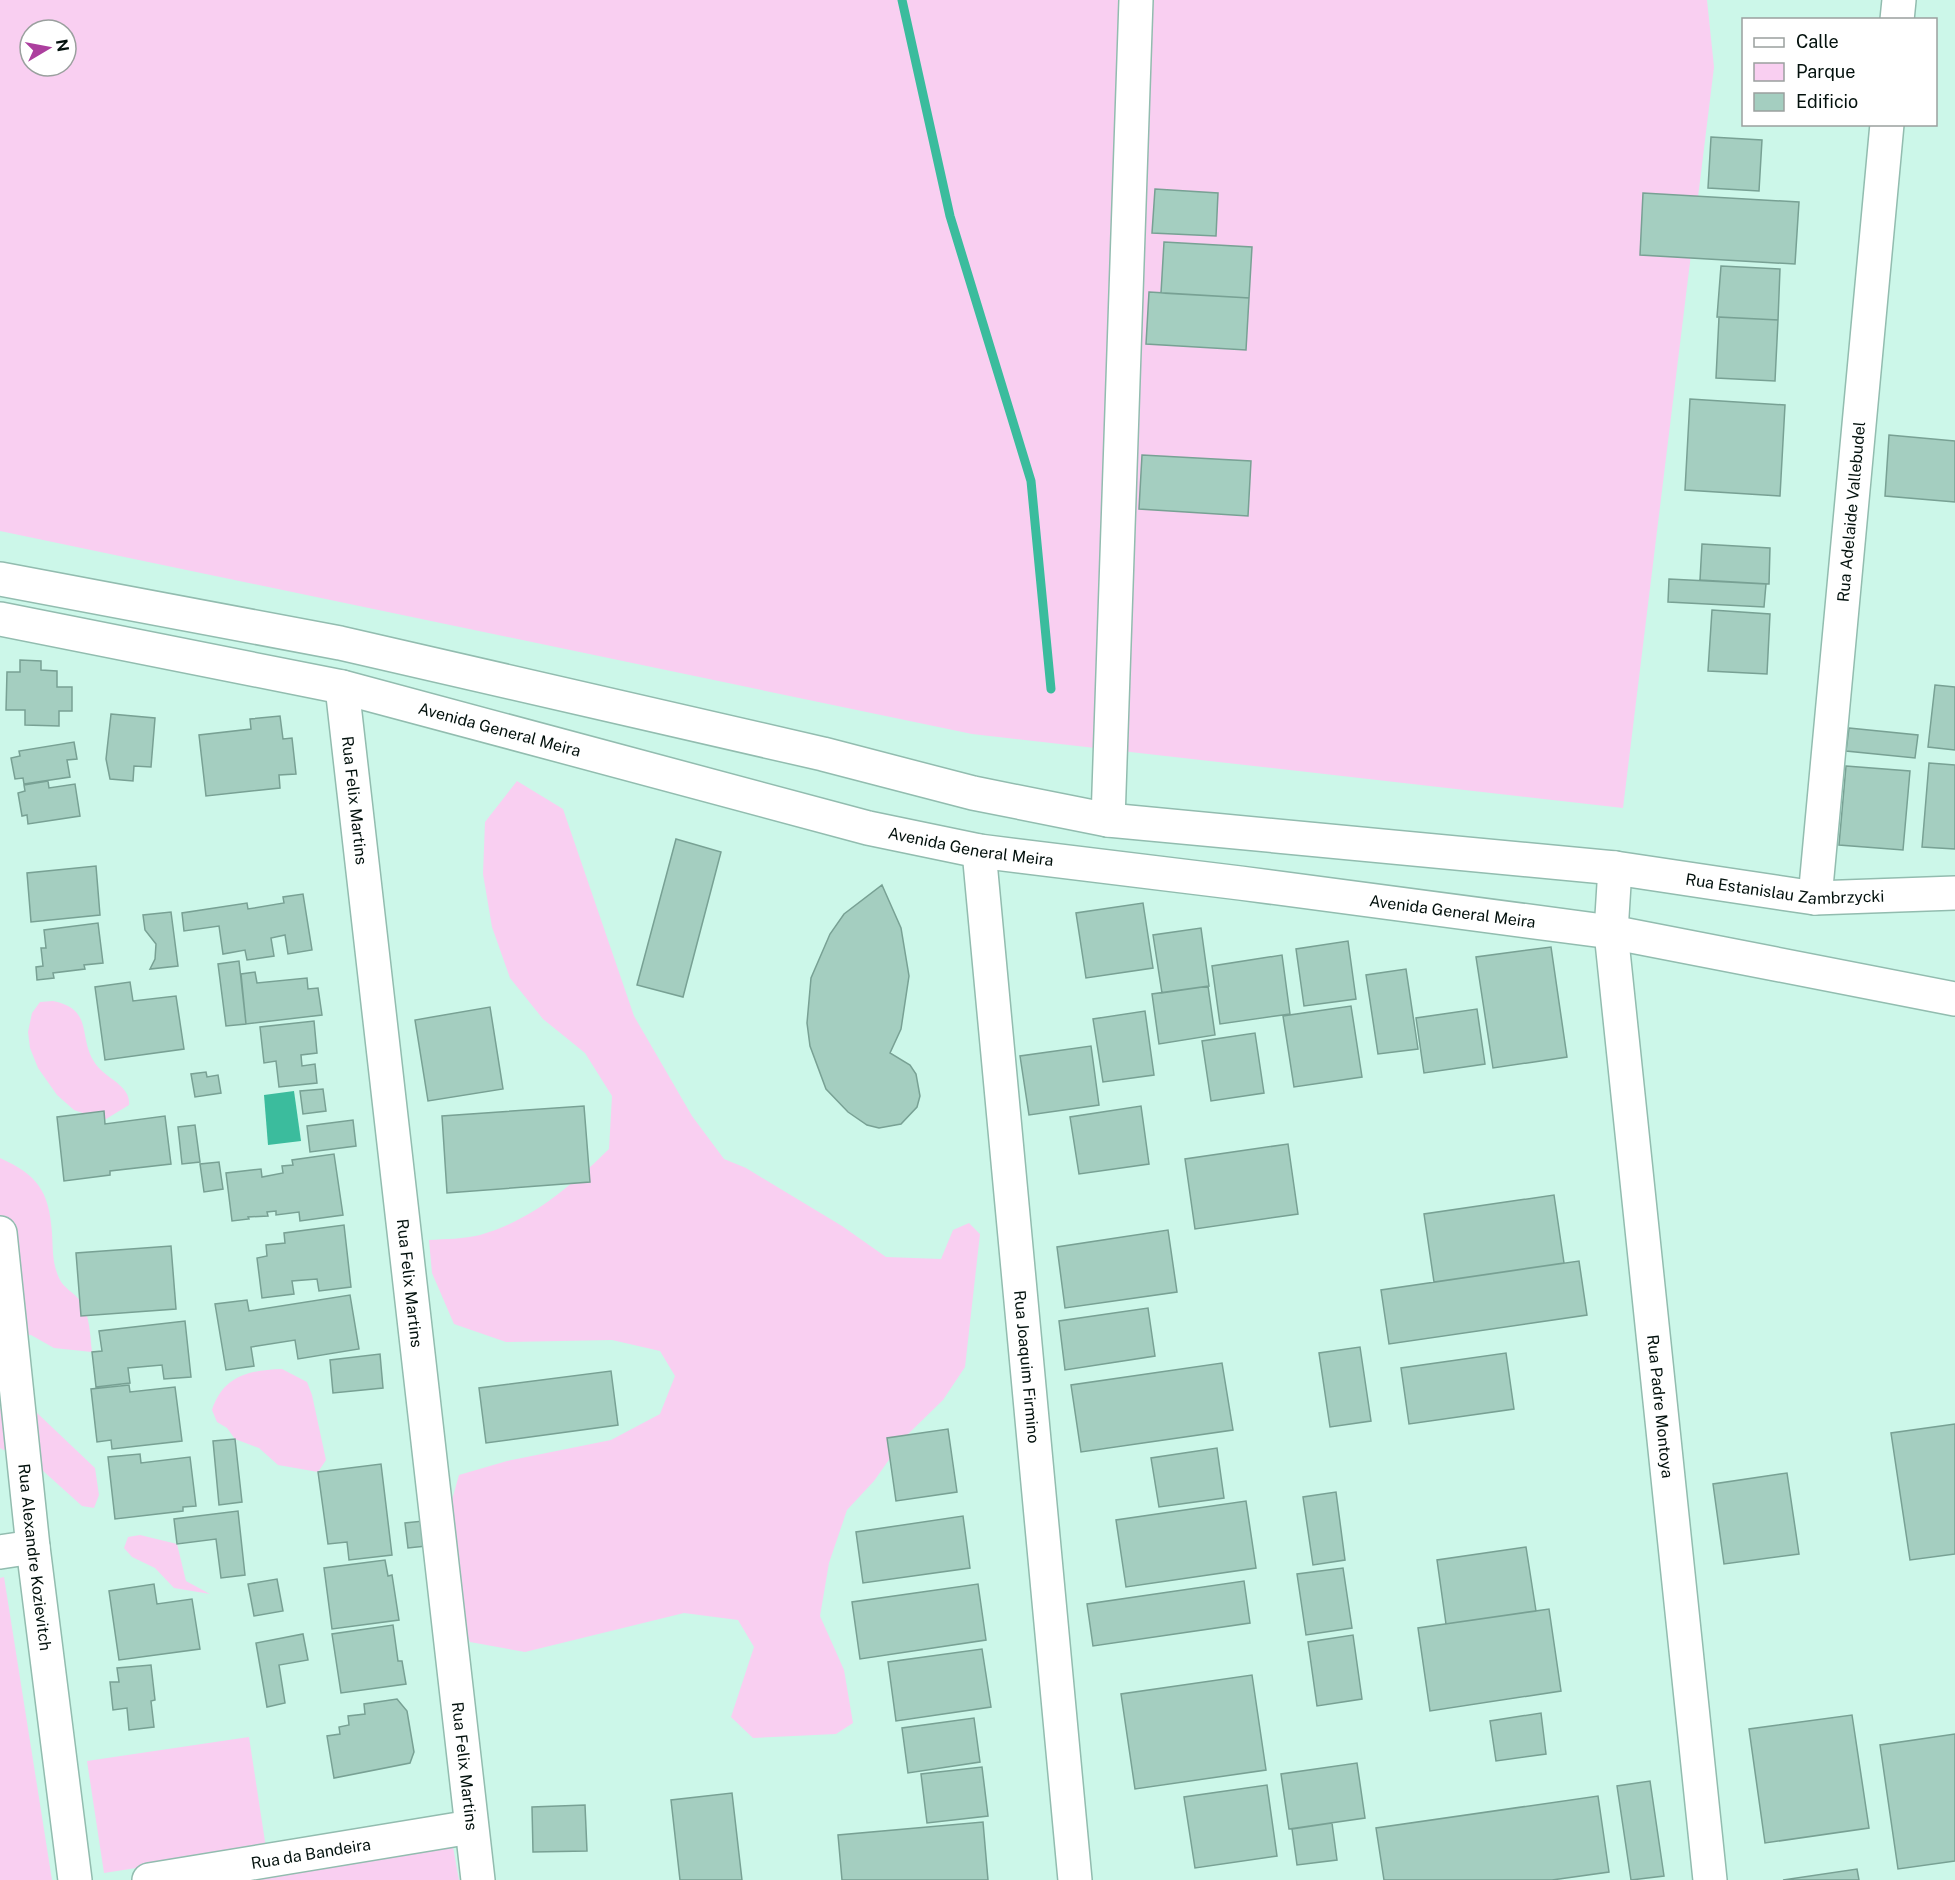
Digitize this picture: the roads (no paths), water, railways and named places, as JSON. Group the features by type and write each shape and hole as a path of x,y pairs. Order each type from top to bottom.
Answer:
{"street":[{"path":"1108,820 1136,0"},
{"path":"1897,18 1899,0"},
{"name":"Rua Adelaide Vallebudel","path":"1815,898 1887,126"},
{"path":"0,579 340,643 823,754 974,793 1108,820 1615,868"},
{"name":"Avenida General Meira","path":"0,619 342,687 868,828 979,851 1240,882 1611,932 1955,999"},
{"name":"Rua Felix Martins","path":"342,687 478,1880"},
{"name":"Rua Joaquim Firmino","path":"979,851 1075,1880"},
{"name":"Rua Estanislau Zambrzycki","path":"1615,868 1815,898 1955,893"},
{"name":"Rua Padre Montoya","path":"1615,868 1611,932 1710,1880"},
{"name":"Rua Alexandre Kozievitch","path":"0,1233 33,1546 75,1880"},
{"path":"0,1552 33,1546"},
{"name":"Rua da Bandeira","path":"148,1880 471,1827"}],"waterway":[{"path":"902,0 950,216 1031,481 1051,689"}]}
